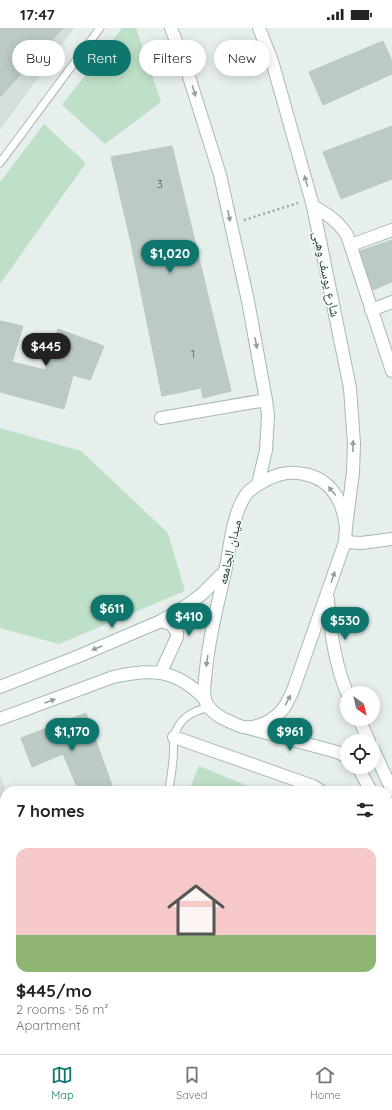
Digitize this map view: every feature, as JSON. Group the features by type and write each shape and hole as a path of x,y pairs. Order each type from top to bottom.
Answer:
{"main road":[{"path":"171,28 186,67 220,175 248,301 266,400 268,434 258,484"},
{"name":"شارع يوسف وهبى","path":"259,28 272,61 312,203 350,388 354,444 346,527"},
{"path":"312,203 333,218 341,226 351,245 392,372"},
{"path":"351,245 392,230"},
{"path":"371,310 392,302"},
{"path":"161,418 266,400"},
{"name":"ميدان الجامعه","path":"207,703 204,681 207,658 216,608 240,504 246,494 258,484 270,477 283,473 296,472 310,475 322,481 332,489 340,500 346,527 345,542 292,693 284,708 275,718 265,723 252,727 242,727"},
{"path":"345,542 362,543 392,539"},
{"path":"0,687 79,656 161,621 189,604 225,571"},
{"path":"327,593 333,643 345,686"},
{"path":"161,621 171,624 177,632 177,637 161,672"},
{"path":"0,719 113,677 128,673 161,672 174,676 196,690 223,719 242,727 340,754"},
{"path":"174,737 313,786"},
{"path":"380,765 390,786"},
{"path":"362,774 369,786"}],"lane":[{"path":"0,163 100,28"},
{"path":"169,786 173,761 174,737 178,728 183,720 207,703"}],"path":[{"path":"242,220 312,203"}],"shaded area":[{"path":"0,28 74,28 65,40 12,40 12,76 39,76 0,130"},
{"path":"0,774 4,786 0,786"}],"green space":[{"path":"122,28 136,28 140,40 139,76 152,76 161,102 105,144 62,105 85,76 131,76 131,40 113,40"},
{"path":"44,124 86,163 0,284 0,182"},
{"path":"0,428 81,451 168,533 185,591 59,644 0,628"},
{"path":"199,766 248,786 191,786"}],"building":[{"path":"0,28 63,28 52,40 12,40 12,76 19,76 0,97"},
{"path":"383,41 392,61 392,74 323,105 309,72"},
{"path":"392,126 392,179 341,199 323,152"},
{"path":"172,146 231,391 203,398 201,388 162,396 131,243 111,157"},
{"path":"392,240 392,282 373,290 360,251"},
{"path":"0,321 23,326 12,362 45,370 58,329 104,346 90,380 73,375 64,409 0,392"},
{"path":"86,713 112,786 77,786 63,754 32,767 21,738"}]}
